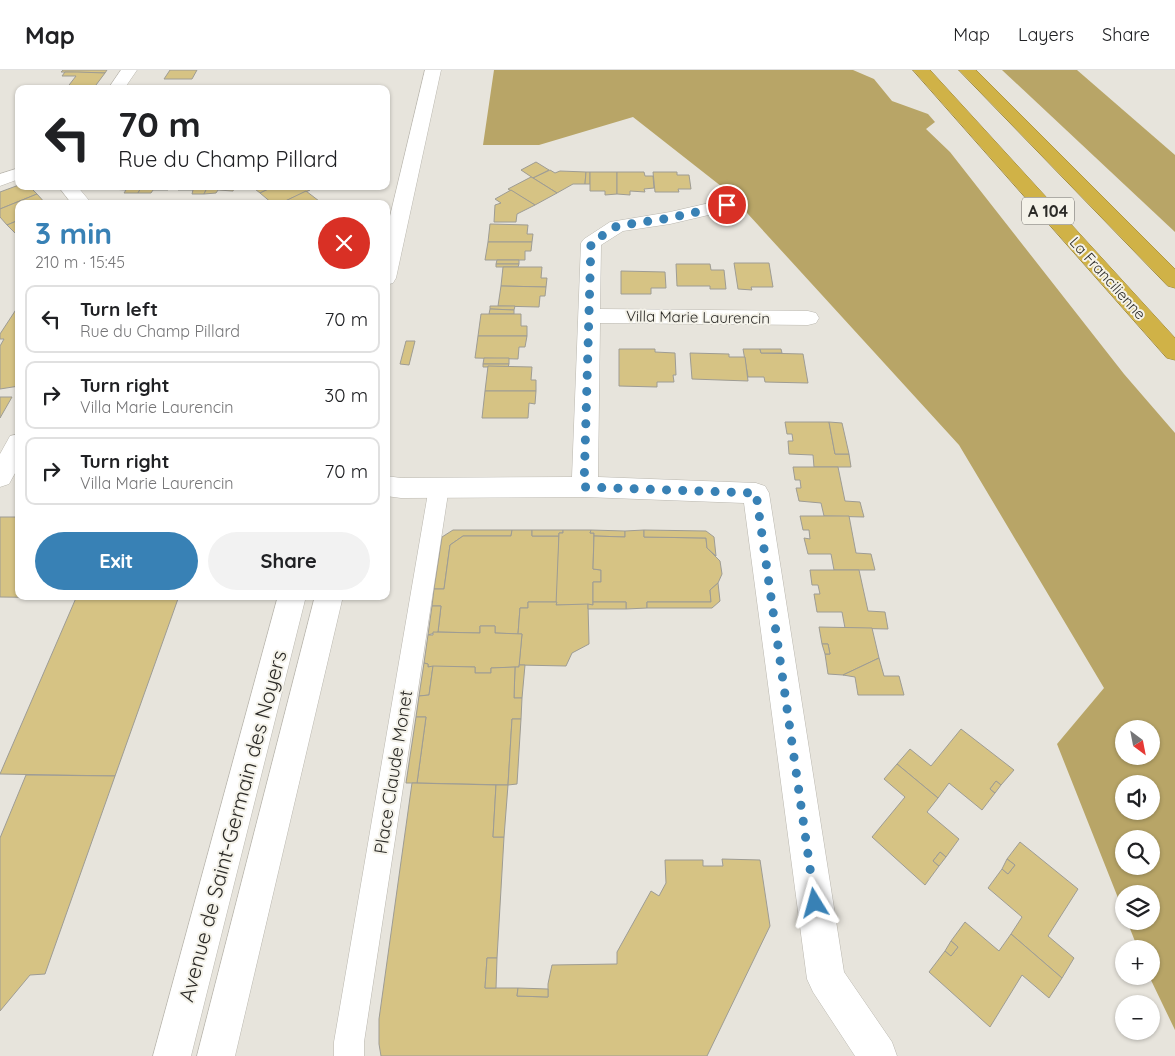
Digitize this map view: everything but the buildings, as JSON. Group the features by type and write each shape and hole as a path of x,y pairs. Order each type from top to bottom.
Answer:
{"highway":[{"name":"La Francilienne","path":"921,70 1175,352"},
{"name":"A 104","path":"967,70 1175,281"}],"street":[{"path":"119,85 129,70"},
{"path":"390,261 434,70"},
{"path":"0,180 15,174"},
{"path":"71,190 79,200"},
{"path":"584,487 591,243 617,226 670,218 727,205"},
{"name":"Villa Marie Laurencin","path":"588,316 808,318"},
{"path":"15,450 0,478 15,480"},
{"path":"390,487 584,487 756,493 826,979 878,1056"},
{"name":"Avenue de Saint-Germain des Noyers","path":"172,1056 291,600"},
{"name":"Avenue de Saint-Germain des Noyers","path":"216,1056 328,600"}],"lane":[{"name":"Place Claude Monet","path":"349,1056 349,1042 439,487"}],"shaded area":[{"path":"494,70 853,70 874,79 892,101 928,114 935,122 926,129 950,152 1124,374 1175,433 1175,1030 1160,999 1160,995 1158,995 1153,985 1160,985 1160,940 1134,940 1131,930 1160,930 1160,885 1115,885 1115,890 1057,744 1104,688 959,445 726,190 633,117 539,145 483,145"},
{"path":"1002,70 1077,70 1175,155 1175,232"}],"route":[{"path":"727,205 670,218 617,226 591,243 584,487 756,493 815,903"}]}
